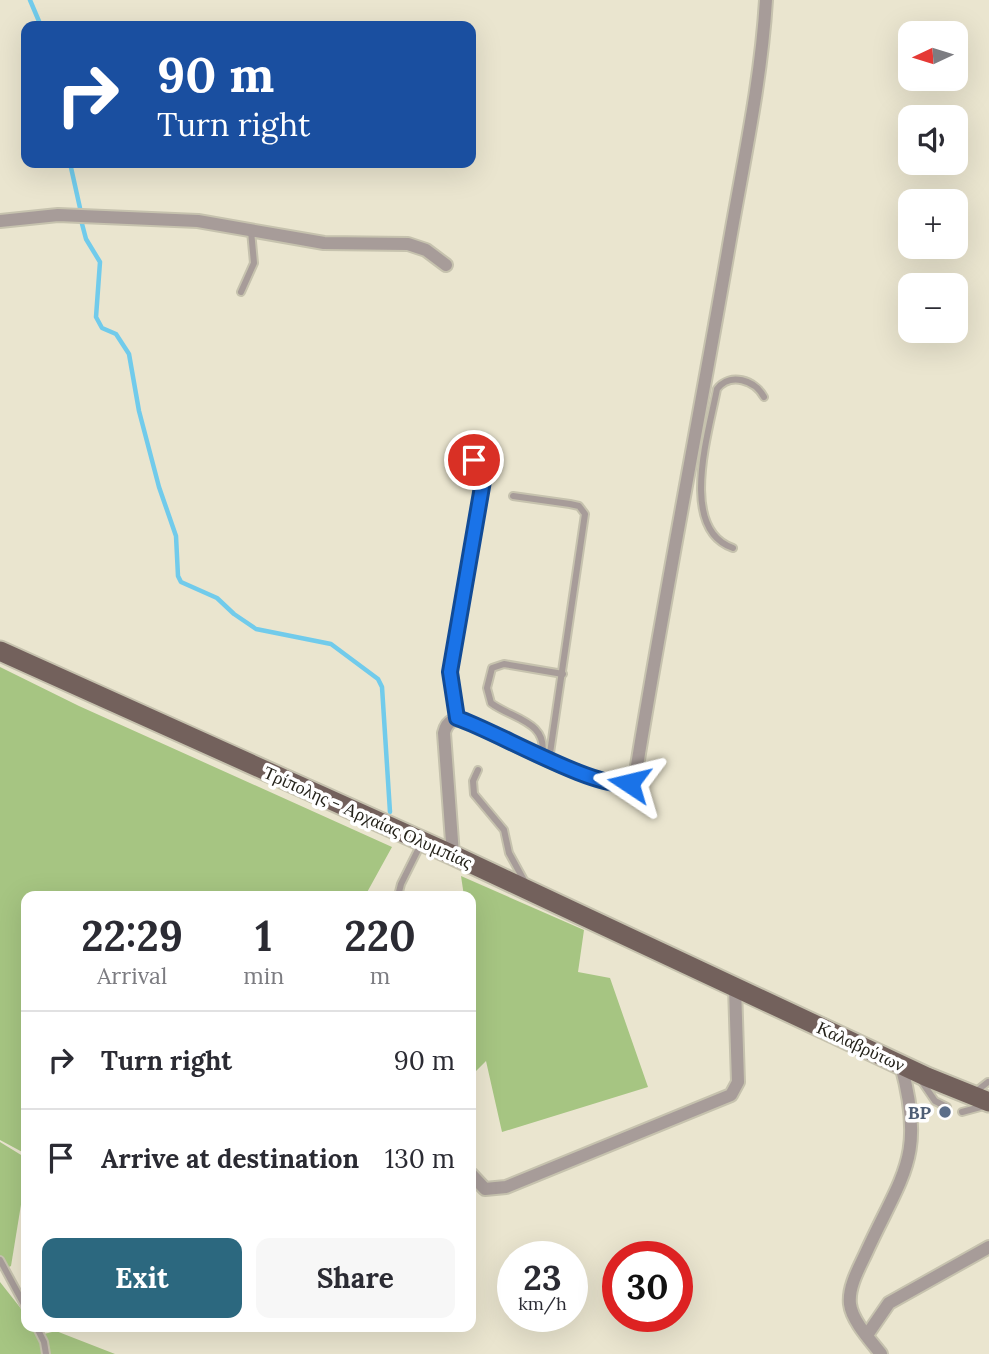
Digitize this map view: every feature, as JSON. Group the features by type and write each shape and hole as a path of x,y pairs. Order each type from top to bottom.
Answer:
{"main road":[{"name":"Τρίπολης - Αρχαίας Ολυμπίας","path":"0,651 453,855 734,987"},
{"name":"Καλαβρύτων","path":"734,987 978,1104"}],"street":[{"path":"453,855 444,733 448,723 457,718 545,758 616,784 629,783 633,779 668,573 706,411 757,81 766,0"},
{"path":"0,221 58,215 198,221 324,243 408,244 426,250 446,265"},
{"path":"476,1179 485,1189 506,1187 731,1095 737,1082 734,987"},
{"path":"881,1354 852,1311 851,1293 911,1153 909,1069"},
{"path":"867,1335 889,1303 989,1247"}],"lane":[{"path":"241,292 254,263 250,230"},
{"path":"733,548 716,539 701,513 706,411 717,389 727,380 751,383 764,397"},
{"path":"457,718 450,672 483,481 481,467 469,460"},
{"path":"513,496 579,506 585,514 563,674 545,758"},
{"path":"545,758 540,733 534,726 491,703 488,679 492,668 497,664 563,674"},
{"path":"478,770 473,781 474,794 504,830 509,853 530,892"},
{"path":"399,891 422,842"},
{"path":"909,1069 935,1101 947,1107"},
{"path":"978,1104 988,1082"},
{"path":"0,1260 21,1299"},
{"path":"39,1332 46,1354"}],"green space":[{"path":"0,667 79,706 392,847 368,891 21,891 21,1151 0,1140"},
{"path":"461,876 584,930 578,972 610,978 648,1087 502,1132 486,1061 476,1071 476,891 463,891"},
{"path":"0,1142 21,1155 21,1205 11,1266 0,1271"},
{"path":"0,1282 21,1309 21,1332 59,1332 115,1354 0,1354"}],"waterway":[{"path":"30,0 39,21"},
{"path":"71,168 80,208"},
{"path":"81,220 86,239 100,262 96,317 102,328 116,334 129,354 139,411 159,487 176,536 178,576 181,582 217,598 256,629 331,644 378,679 382,687 390,812"}],"place":[{"name":"BP","path":"945,1112"}],"route":[{"path":"474,460 481,467 483,481 450,672 457,718 567,768 616,784 629,783"}]}
